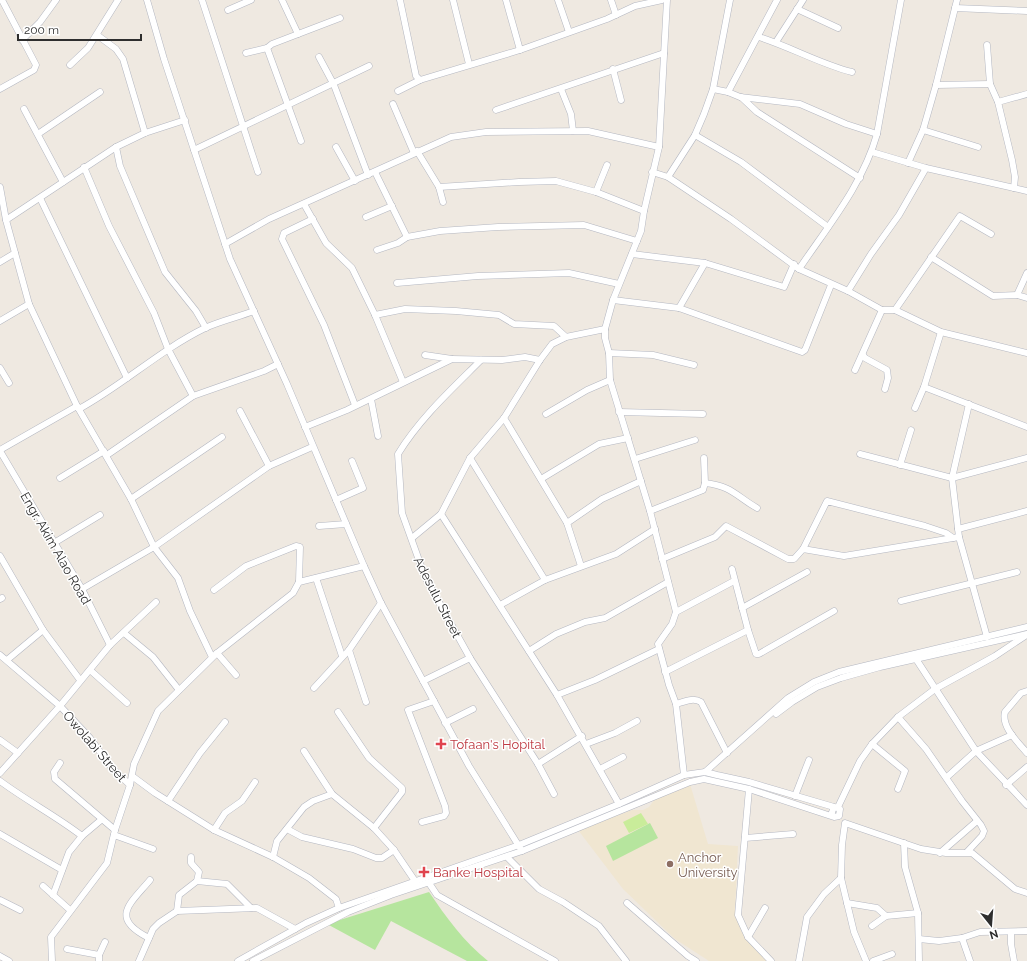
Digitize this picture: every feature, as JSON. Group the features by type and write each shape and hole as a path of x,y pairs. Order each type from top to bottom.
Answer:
{"street":[{"path":"0,89 36,68 36,65 2,0"},
{"path":"22,40 40,22 56,0"},
{"path":"70,65 88,48 98,35 118,0"},
{"path":"147,0 164,59 240,285 254,311 278,364 312,447 381,603 469,766 522,851"},
{"path":"202,0 258,172"},
{"path":"228,10 251,0"},
{"path":"282,0 298,34"},
{"path":"400,0 416,76 420,80"},
{"path":"453,0 469,64"},
{"path":"506,0 520,50"},
{"path":"558,0 569,32"},
{"path":"611,0 616,15"},
{"path":"398,91 420,80 469,64 520,50 616,15 635,6 662,0"},
{"path":"667,0 659,147 652,172 641,231 613,300 605,329 605,338 608,353 610,380 650,511 676,612 672,624 658,643 665,672 676,704 684,775"},
{"path":"668,177 668,174 695,135 712,89 730,0"},
{"path":"728,92 778,0"},
{"path":"776,42 804,0"},
{"path":"799,269 860,178 872,152 877,134 901,0"},
{"path":"908,163 923,130 957,0"},
{"path":"955,8 1027,11"},
{"path":"797,9 838,28"},
{"path":"246,53 268,48 298,34 340,18"},
{"path":"98,35 116,49 123,59 145,133"},
{"path":"759,37 776,42 835,68 852,72"},
{"path":"987,45 990,84 998,102 1013,165 1015,177 1014,188"},
{"path":"268,48 301,141"},
{"path":"496,110 613,69 664,53"},
{"path":"319,57 334,84 368,175"},
{"path":"194,150 243,128 266,115 334,84 369,66"},
{"path":"613,69 621,100"},
{"path":"936,85 990,84"},
{"path":"561,88 571,114 573,131"},
{"path":"712,89 728,92 740,97 800,104 846,124 877,134"},
{"path":"38,134 100,92"},
{"path":"998,102 1027,94"},
{"path":"740,97 757,112 860,178"},
{"path":"393,104 416,152 439,187 443,202"},
{"path":"24,110 63,182"},
{"path":"6,220 116,147 145,133 185,120"},
{"path":"923,130 978,147"},
{"path":"225,244 269,219 451,137 486,132 588,131 659,147"},
{"path":"695,135 741,162 828,227"},
{"path":"116,147 120,166 166,272 196,311 206,328"},
{"path":"336,147 355,181"},
{"path":"872,152 926,168 1027,191"},
{"path":"596,192 607,164"},
{"path":"84,167 109,226 154,313 168,349 193,396"},
{"path":"848,291 870,254 899,215 926,168"},
{"path":"375,172 407,236"},
{"path":"652,172 668,177 794,264 799,269 831,285 848,291 882,310 895,310 941,332 1027,353"},
{"path":"439,187 556,181 596,192 644,211"},
{"path":"0,187 6,220 29,304 78,407 106,453 131,499 154,547 178,578 190,611 215,655 236,675"},
{"path":"40,198 127,378"},
{"path":"304,204 326,243 351,266 375,315 403,382"},
{"path":"366,217 392,206"},
{"path":"895,310 960,216 991,234"},
{"path":"313,219 284,233 282,239 324,325 355,405"},
{"path":"377,250 398,243 407,236 440,231 498,227 584,225 637,241"},
{"path":"0,262 15,253"},
{"path":"632,254 705,263 784,287 794,264"},
{"path":"931,257 993,296 1017,295 1027,298"},
{"path":"679,308 705,263"},
{"path":"397,283 478,276 569,273 619,284"},
{"path":"1017,295 1027,273"},
{"path":"613,300 679,308 802,352 805,350 831,285"},
{"path":"0,321 29,304"},
{"path":"375,315 405,309 499,315 514,324 554,326 566,337"},
{"path":"855,370 882,310"},
{"path":"0,450 78,407 98,398 168,349 206,328 254,311"},
{"path":"412,538 441,514 470,458 504,418 540,360 552,344 566,337 605,329"},
{"path":"915,408 924,387 941,332"},
{"path":"608,353 653,355 694,365"},
{"path":"863,355 865,358 887,370 888,378 885,390"},
{"path":"425,356 452,359 502,360 525,356 540,360"},
{"path":"305,427 371,399 452,359"},
{"name":"Adesulu Street","path":"481,360 445,396 421,423 398,454 397,458 402,491 402,513 425,577 470,658 538,764 554,794"},
{"path":"60,478 106,453 193,396 264,371 278,364"},
{"path":"0,368 9,383"},
{"path":"546,414 587,390 610,380"},
{"path":"924,387 1027,427"},
{"path":"371,399 378,436"},
{"path":"969,404 952,478 958,529 956,538 972,584 987,637"},
{"path":"240,411 269,466"},
{"path":"619,412 703,414"},
{"path":"504,418 567,523 581,566"},
{"path":"900,465 911,430"},
{"path":"131,499 222,437"},
{"path":"541,479 599,444 628,438"},
{"path":"635,459 695,440"},
{"path":"82,589 154,547 269,466 312,447"},
{"name":"Engr. Akim Alao Road","path":"0,450 82,589 110,646"},
{"path":"860,454 952,478 1027,458"},
{"path":"470,458 545,580"},
{"path":"650,511 700,493 703,490 705,483 704,458"},
{"path":"336,500 363,488 352,461"},
{"path":"567,523 602,499 641,480"},
{"path":"705,483 719,484 739,495 743,500 757,508"},
{"path":"662,559 715,537 726,526 788,559 794,559 803,549 827,501 925,526 956,538"},
{"path":"958,529 1027,511"},
{"path":"441,514 557,695 582,736 619,804"},
{"path":"54,543 100,515"},
{"path":"319,526 346,524"},
{"path":"500,605 545,580 616,554 654,529"},
{"path":"803,549 844,556 956,538"},
{"path":"52,961 52,937 70,910 83,897 107,863 130,785 134,764 158,711 215,655 286,599 299,582 300,547 296,546 246,566 214,590"},
{"path":"0,556 43,630 80,680"},
{"path":"299,582 364,566"},
{"path":"732,569 754,652 760,654 834,611"},
{"path":"742,608 807,572"},
{"path":"901,601 1017,572"},
{"path":"316,578 342,656"},
{"path":"676,612 734,581"},
{"path":"529,651 556,634 585,622 606,618 668,582"},
{"path":"0,773 60,706 80,680 110,646 156,602"},
{"path":"314,688 349,650 381,603"},
{"path":"707,773 788,698 824,678 839,672 1027,627"},
{"path":"7,660 43,630"},
{"path":"665,672 748,630"},
{"path":"124,633 153,657 179,690"},
{"path":"707,773 769,719 792,702 817,687 872,669 1027,634"},
{"path":"831,815 860,761 872,744 898,717 935,689 995,656 1027,634"},
{"path":"557,695 595,680 659,649"},
{"path":"349,650 366,702"},
{"name":"Owolabi Street","path":"0,655 60,706 90,738 111,767 130,785"},
{"path":"423,682 470,658"},
{"path":"916,659 976,751 1006,785 1027,805"},
{"path":"90,670 127,703"},
{"path":"1027,691 1021,693 1005,712 1006,720 1012,735 1027,752"},
{"path":"676,704 690,700 698,700 701,702 727,753"},
{"path":"422,822 444,816 446,813 445,806 408,710 434,701"},
{"path":"445,722 473,709"},
{"path":"338,712 369,758 402,788 402,792 374,828"},
{"path":"898,717 926,749 962,801 981,825 983,834 980,840 967,852"},
{"path":"586,744 615,733 637,721"},
{"path":"168,801 200,753 225,722"},
{"path":"946,777 976,751 1012,735"},
{"path":"538,764 582,736"},
{"path":"0,740 18,753"},
{"path":"872,744 905,771 898,789"},
{"path":"304,751 332,794 374,828 394,850 415,881"},
{"path":"600,769 623,757"},
{"path":"795,796 809,760"},
{"path":"60,763 54,772 55,778 115,833 153,848"},
{"path":"1006,785 1027,767"},
{"path":"238,961 296,929 339,908 519,845 619,804 684,775 707,773 749,782 836,807 841,811 839,816"},
{"path":"132,776 214,830 273,857 309,878 336,899 339,908"},
{"path":"253,961 310,930 348,912 507,857 690,782 704,779 749,790 831,815 839,816 845,823 921,850 940,853 967,852 976,855 1015,889 1027,893"},
{"path":"0,781 62,821 82,836"},
{"path":"214,830 225,813 242,801 255,782"},
{"path":"749,790 737,912 748,937 771,961"},
{"path":"273,857 277,841 304,807 312,801 332,794"},
{"path":"53,895 69,852 82,836 101,820"},
{"path":"940,853 977,821"},
{"path":"845,823 842,845 841,878 854,932 866,961"},
{"path":"287,829 302,837 353,848 376,858 382,858 394,850"},
{"path":"0,834 62,870"},
{"path":"745,838 793,834"},
{"path":"904,843 905,867 918,913 919,961"},
{"path":"177,911 179,895 197,881 199,872 191,863 191,857"},
{"path":"507,857 539,889 563,902 599,926 626,961"},
{"path":"799,961 808,917 824,894 841,878"},
{"path":"149,938 136,931 128,923 126,915 128,906 150,880"},
{"path":"197,881 227,884 251,908"},
{"path":"429,883 437,895 555,961"},
{"path":"43,886 70,910"},
{"path":"0,900 20,910"},
{"path":"627,903 688,956 696,961"},
{"path":"847,903 877,908 886,916"},
{"path":"139,961 149,938 159,922 177,911 234,910 251,908 263,910 296,929"},
{"path":"748,937 765,908"},
{"path":"872,926 886,916 918,913"},
{"path":"919,939 939,941 962,938 980,932 1011,933 1027,931"},
{"path":"1011,933 1014,961"},
{"path":"962,938 970,961"},
{"path":"67,948 99,958 105,942"},
{"path":"873,961 892,954"},
{"path":"0,956 9,961"},
{"path":"683,961 688,956"}],"shaded area":[{"name":"Anchor University","path":"690,784 708,844 738,846 735,910 742,932 752,945 769,961 709,961 675,939 623,889 578,830 632,810 643,810 649,807 655,799"}],"green space":[{"path":"641,813 648,824 629,833 623,822"},
{"path":"650,823 658,838 613,861 606,846"},
{"path":"429,892 463,937 488,961 467,961 391,921 375,950 327,924"}],"place":[{"name":"Tofaan's Hopital","path":"441,744"},
{"name":"Anchor University","path":"670,864"},
{"name":"Banke Hospital","path":"424,872"}]}
